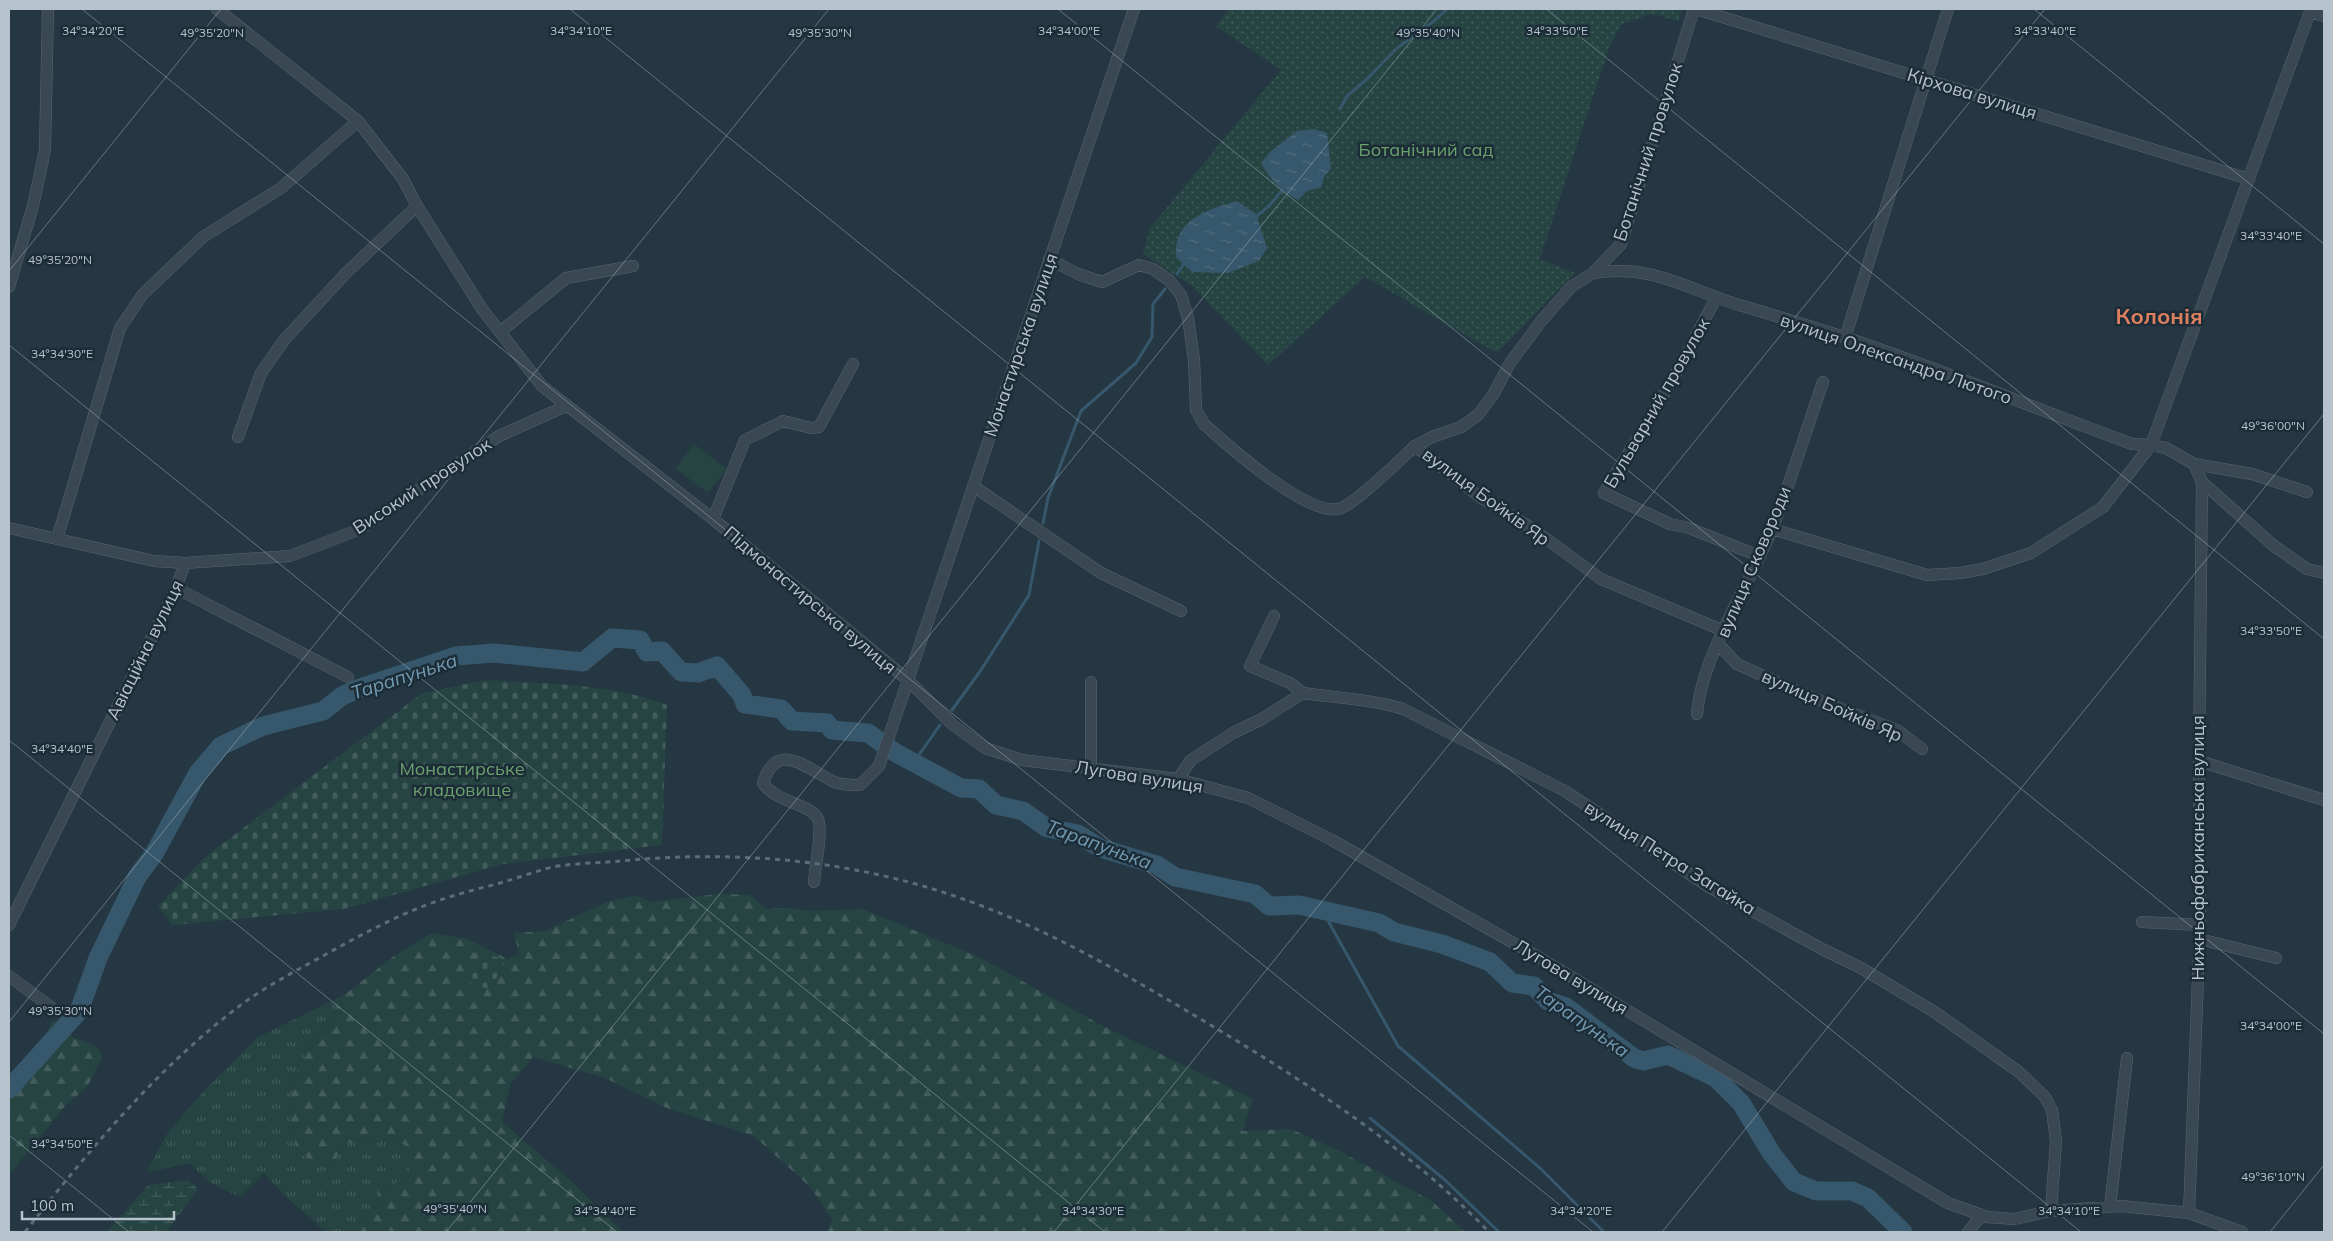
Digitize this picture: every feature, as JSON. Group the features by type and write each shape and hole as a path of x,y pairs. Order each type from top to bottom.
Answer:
{"street":[{"path":"9,287 33,206 46,150 48,9"},
{"name":"Підмонастирська вулиця","path":"217,9 358,121 403,178 417,206 482,309 542,386 713,519 908,680"},
{"name":"Монастирська вулиця","path":"814,882 819,835 818,819 811,811 778,797 766,788 763,783 767,772 772,764 782,759 792,760 839,784 860,785 879,766 1134,9"},
{"name":"Кірхова вулиця","path":"1695,9 2249,179"},
{"name":"Ботанічний провулок","path":"1415,446 1432,437 1461,427 1478,416 1494,395 1510,363 1542,320 1571,287 1593,273 1621,244 1695,9"},
{"path":"1845,338 1948,9"},
{"path":"1772,529 1927,574 1938,575 1984,569 2031,553 2104,507 2151,445 2310,10 2324,16"},
{"path":"56,538 120,328 143,294 203,237 282,188 358,121"},
{"path":"238,437 261,373 285,339 346,273 417,206"},
{"name":"вулиця Бойків Яр","path":"1050,259 1078,274 1102,282 1138,265 1154,269 1169,280 1181,294 1188,318 1196,384 1196,410 1204,424 1288,492 1327,510 1340,509 1375,483 1415,446 1480,497 1533,529 1602,580 1724,631"},
{"path":"500,332 566,278 633,266"},
{"name":"вулиця Олександра Лютого","path":"1593,273 1618,269 1644,272 1663,277 1716,298 1845,338 2132,444 2166,448 2194,464 2252,474 2307,492"},
{"name":"Бульварний провулок","path":"1716,298 1667,389 1604,493 1670,524 1689,528 1759,556"},
{"name":"Підмонастирська вулиця","path":"713,519 745,440 783,420 811,428 819,427 853,364"},
{"name":"вулиця Сковороди","path":"1697,714 1699,693 1718,644 1772,529 1823,382"},
{"name":"Високий провулок","path":"9,528 154,562 185,563 290,556 358,530 499,436 566,406"},
{"path":"2194,464 2202,482 2274,546 2307,568 2324,573"},
{"name":"Нижньофабриканська вулиця","path":"2189,1213 2200,925 2199,761 2202,482"},
{"path":"973,486 1101,573 1181,611"},
{"name":"Авіаційна вулиця","path":"9,925 176,588 185,563"},
{"path":"176,588 348,677"},
{"path":"1178,779 1192,760 1233,733 1262,719 1303,693 1290,683 1250,666 1274,616"},
{"name":"вулиця Бойків Яр","path":"1718,644 1737,664 1808,696 1897,730 1922,749"},
{"name":"Лугова вулиця","path":"908,680 952,724 985,748 1022,760 1178,779 1248,798 1332,840 1533,954 1948,1203 1982,1215 2014,1219 2051,1211 2122,1206 2189,1213 2242,1232"},
{"path":"1091,769 1092,682"},
{"name":"вулиця Петра Загайка","path":"1303,693 1356,701 1380,702 1403,709 1565,791 1709,887 1824,950 1861,968 1936,1013 2020,1072 2045,1098 2052,1110 2056,1141 2051,1211"},
{"path":"2199,761 2324,800"},
{"path":"2142,922 2200,925"},
{"path":"2199,939 2276,958"},
{"path":"9,976 51,1007"},
{"path":"2110,1207 2127,1058"},
{"path":"1968,1232 1982,1215"}],"green space":[{"name":"Ботанічний сад","path":"1229,9 1682,9 1678,21 1651,14 1622,24 1610,45 1540,259 1575,273 1497,353 1365,277 1268,365 1192,286 1143,254 1150,228 1281,70 1216,26"},
{"path":"694,444 727,469 708,493 675,468"},
{"name":"Монастирське кладовище","path":"484,680 600,688 623,692 667,705 662,845 503,864 344,909 172,925 158,906 205,857 421,694"},
{"path":"718,894 751,895 765,909 786,908 812,911 863,909 981,958 1101,1025 1253,1099 1242,1131 1291,1129 1336,1149 1432,1201 1465,1232 827,1232 832,1219 809,1186 754,1136 667,1108 605,1078 533,1057 510,1085 502,1122 569,1179 623,1232 344,1232 344,1229 382,1203 377,1188 399,1182 411,1169 411,1150 397,1140 371,1140 345,1144 335,1160 317,1162 297,1153 289,1104 300,1062 324,1031 344,995 394,956 432,933 468,939 507,959 519,955 514,933 545,931 607,902 637,895 650,902"},
{"path":"476,952 501,958 504,964 488,989 467,982"},
{"path":"344,995 324,1031 300,1062 289,1104 297,1153 317,1162 335,1160 345,1144 371,1140 397,1140 411,1150 411,1169 399,1182 377,1188 382,1203 345,1229 344,1232 326,1232 284,1195 264,1173 240,1197 211,1183 189,1163 146,1173 167,1134 203,1092 258,1037"},
{"path":"57,1020 74,1038 92,1044 101,1052 102,1058 87,1087 66,1105 9,1175 9,1074 39,1044 51,1022"},
{"path":"188,1180 198,1189 166,1232 107,1232 148,1185"}],"water":[{"path":"1314,129 1327,133 1331,168 1324,177 1321,187 1307,191 1298,200 1276,185 1261,163 1271,151 1297,131"},
{"path":"1237,201 1256,214 1267,248 1259,261 1228,273 1192,272 1176,257 1180,233 1194,218 1214,208"}],"waterway":[{"name":"Тарапунька","path":"1340,109 1347,96 1366,80 1396,49 1447,9"},
{"name":"Тарапунька","path":"1254,218 1269,206 1283,189"},
{"name":"Тарапунька","path":"1177,274 1186,261"},
{"name":"Тарапунька","path":"1043,523 1048,498 1081,411 1136,363 1152,337 1153,304 1165,289"},
{"name":"Тарапунька","path":"952,710 981,670 1029,595 1039,541"},
{"name":"Тарапунька","path":"9,1089 79,1011 98,958 137,877 154,854 198,773 221,746 263,726 323,711 342,696 360,688 456,656 494,653 583,662 612,638 640,640 647,652 662,651 681,672 698,673 717,666 742,695 745,704 781,709 792,721 827,723 832,730 868,733 896,753 961,788 979,789 996,805 1023,811 1047,828 1078,834 1100,848 1157,865 1175,877 1255,894 1269,906 1299,905 1379,923 1394,932 1442,944 1490,962 1512,983 1534,986 1548,1001 1566,1007 1634,1058 1643,1061 1668,1055 1716,1078 1741,1103 1772,1154 1794,1182 1816,1191 1852,1191 1868,1198 1903,1232"},
{"name":"Тарапунька","path":"914,762 940,725"},
{"name":"Тарапунька","path":"1322,910 1398,1046 1541,1169 1604,1232"},
{"path":"1370,1118 1445,1180 1499,1232"}],"railway":[{"path":"25,1232 74,1170 153,1082 181,1055 242,1004 281,979 398,917 453,896 534,872 553,867 578,864 713,857 759,858 804,862 894,878 982,906 1035,928 1162,996 1346,1111 1420,1168 1489,1232"}],"district":[{"name":"Колонія","path":"2159,316"}]}
